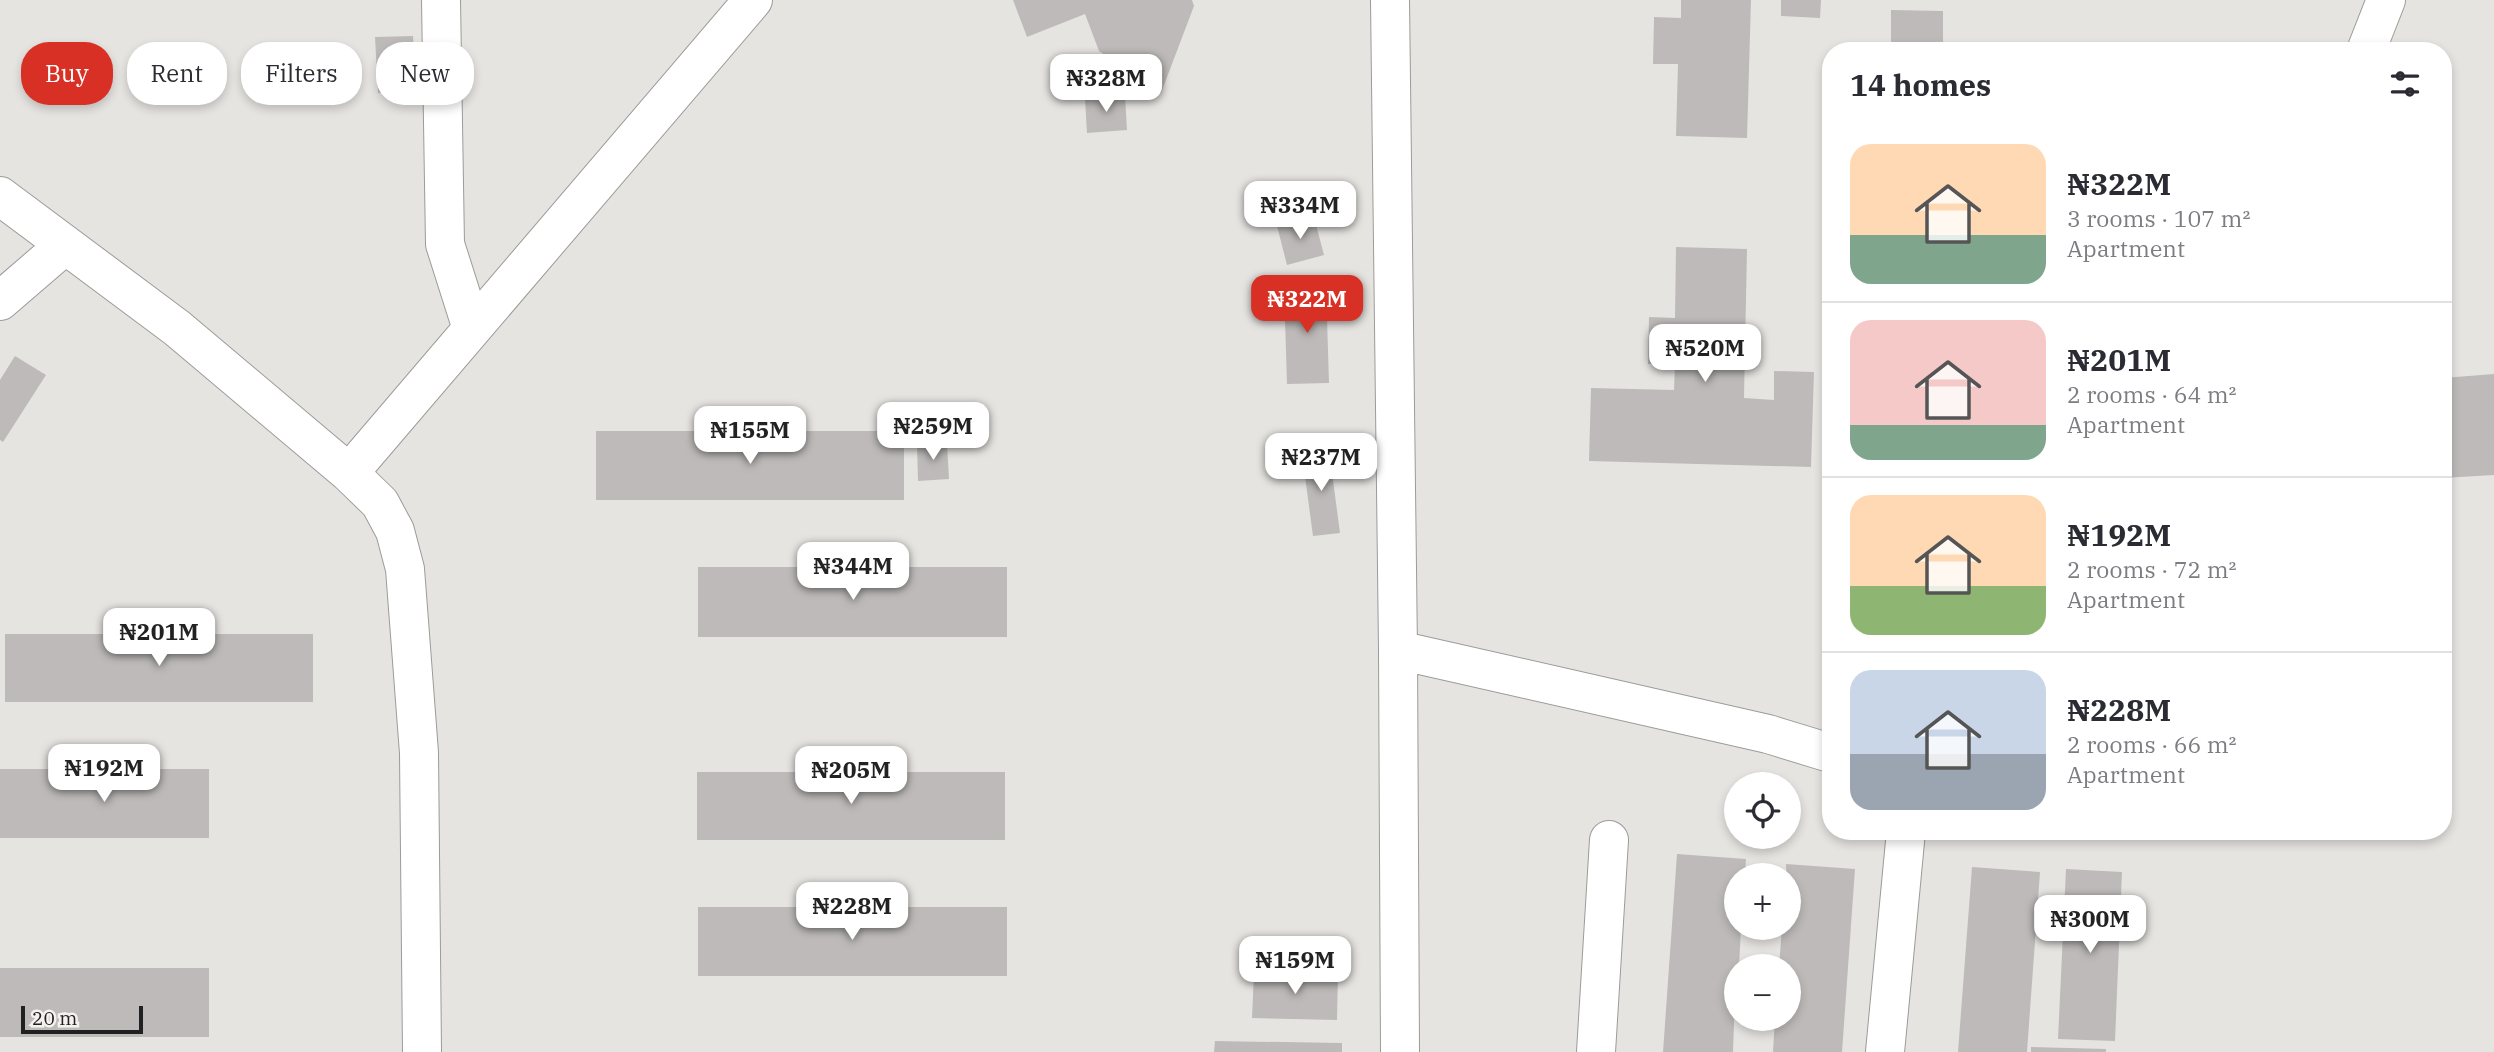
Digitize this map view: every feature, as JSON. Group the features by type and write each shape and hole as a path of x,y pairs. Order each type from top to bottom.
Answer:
{"street":[{"path":"441,0 445,244 472,329"},
{"path":"349,473 753,0"},
{"path":"1390,0 1400,1052"},
{"path":"2370,42 2386,0"},
{"path":"0,197 177,328 349,473 380,503 395,531 405,569 419,753 422,1052"},
{"path":"0,301 65,244"},
{"path":"1398,650 1768,734 1822,751"},
{"path":"1596,1052 1609,840"},
{"path":"1885,1052 1905,840"}],"building":[{"path":"1013,0 1192,0 1194,6 1161,93 1099,51 1085,14 1027,37"},
{"path":"1681,0 1751,0 1747,138 1676,136 1678,64 1653,64 1654,17 1681,18"},
{"path":"1781,0 1821,0 1820,18 1781,16"},
{"path":"1891,10 1943,11 1943,42 1891,42"},
{"path":"413,36 413,42 376,42 376,56 375,37"},
{"path":"1125,96 1127,130 1087,133 1085,99"},
{"path":"1314,217 1324,255 1287,265 1277,226"},
{"path":"1676,247 1747,249 1744,398 1774,400 1774,371 1814,372 1811,467 1589,461 1591,388 1674,390 1675,365 1648,364 1649,317 1675,318"},
{"path":"1326,285 1329,383 1287,384 1284,287"},
{"path":"15,356 46,375 3,442 0,440 0,380"},
{"path":"2494,374 2494,475 2452,477 2452,377"},
{"path":"596,431 904,431 904,500 596,500"},
{"path":"947,443 949,479 918,481 917,444"},
{"path":"1329,450 1340,533 1313,536 1302,454"},
{"path":"698,567 1007,567 1007,637 698,637"},
{"path":"5,634 313,634 313,702 5,702"},
{"path":"0,769 209,769 209,838 0,838"},
{"path":"697,772 1005,772 1005,840 697,840"},
{"path":"1677,854 1746,859 1746,863 1724,863 1724,940 1740,940 1740,954 1724,954 1724,1031 1734,1031 1733,1052 1663,1052"},
{"path":"1801,865 1855,869 1842,1052 1773,1052 1774,1031 1801,1031 1801,954 1780,954 1781,940 1801,940"},
{"path":"1972,867 2040,872 2027,1052 1958,1052"},
{"path":"2066,869 2122,872 2115,1041 2058,1039"},
{"path":"698,907 1007,907 1007,976 698,976"},
{"path":"0,968 209,968 209,1037 0,1037"},
{"path":"1254,972 1338,974 1337,1020 1252,1018"},
{"path":"1215,1041 1342,1043 1342,1052 1214,1052"},
{"path":"2031,1047 2106,1049 2106,1052 2031,1052"}]}
